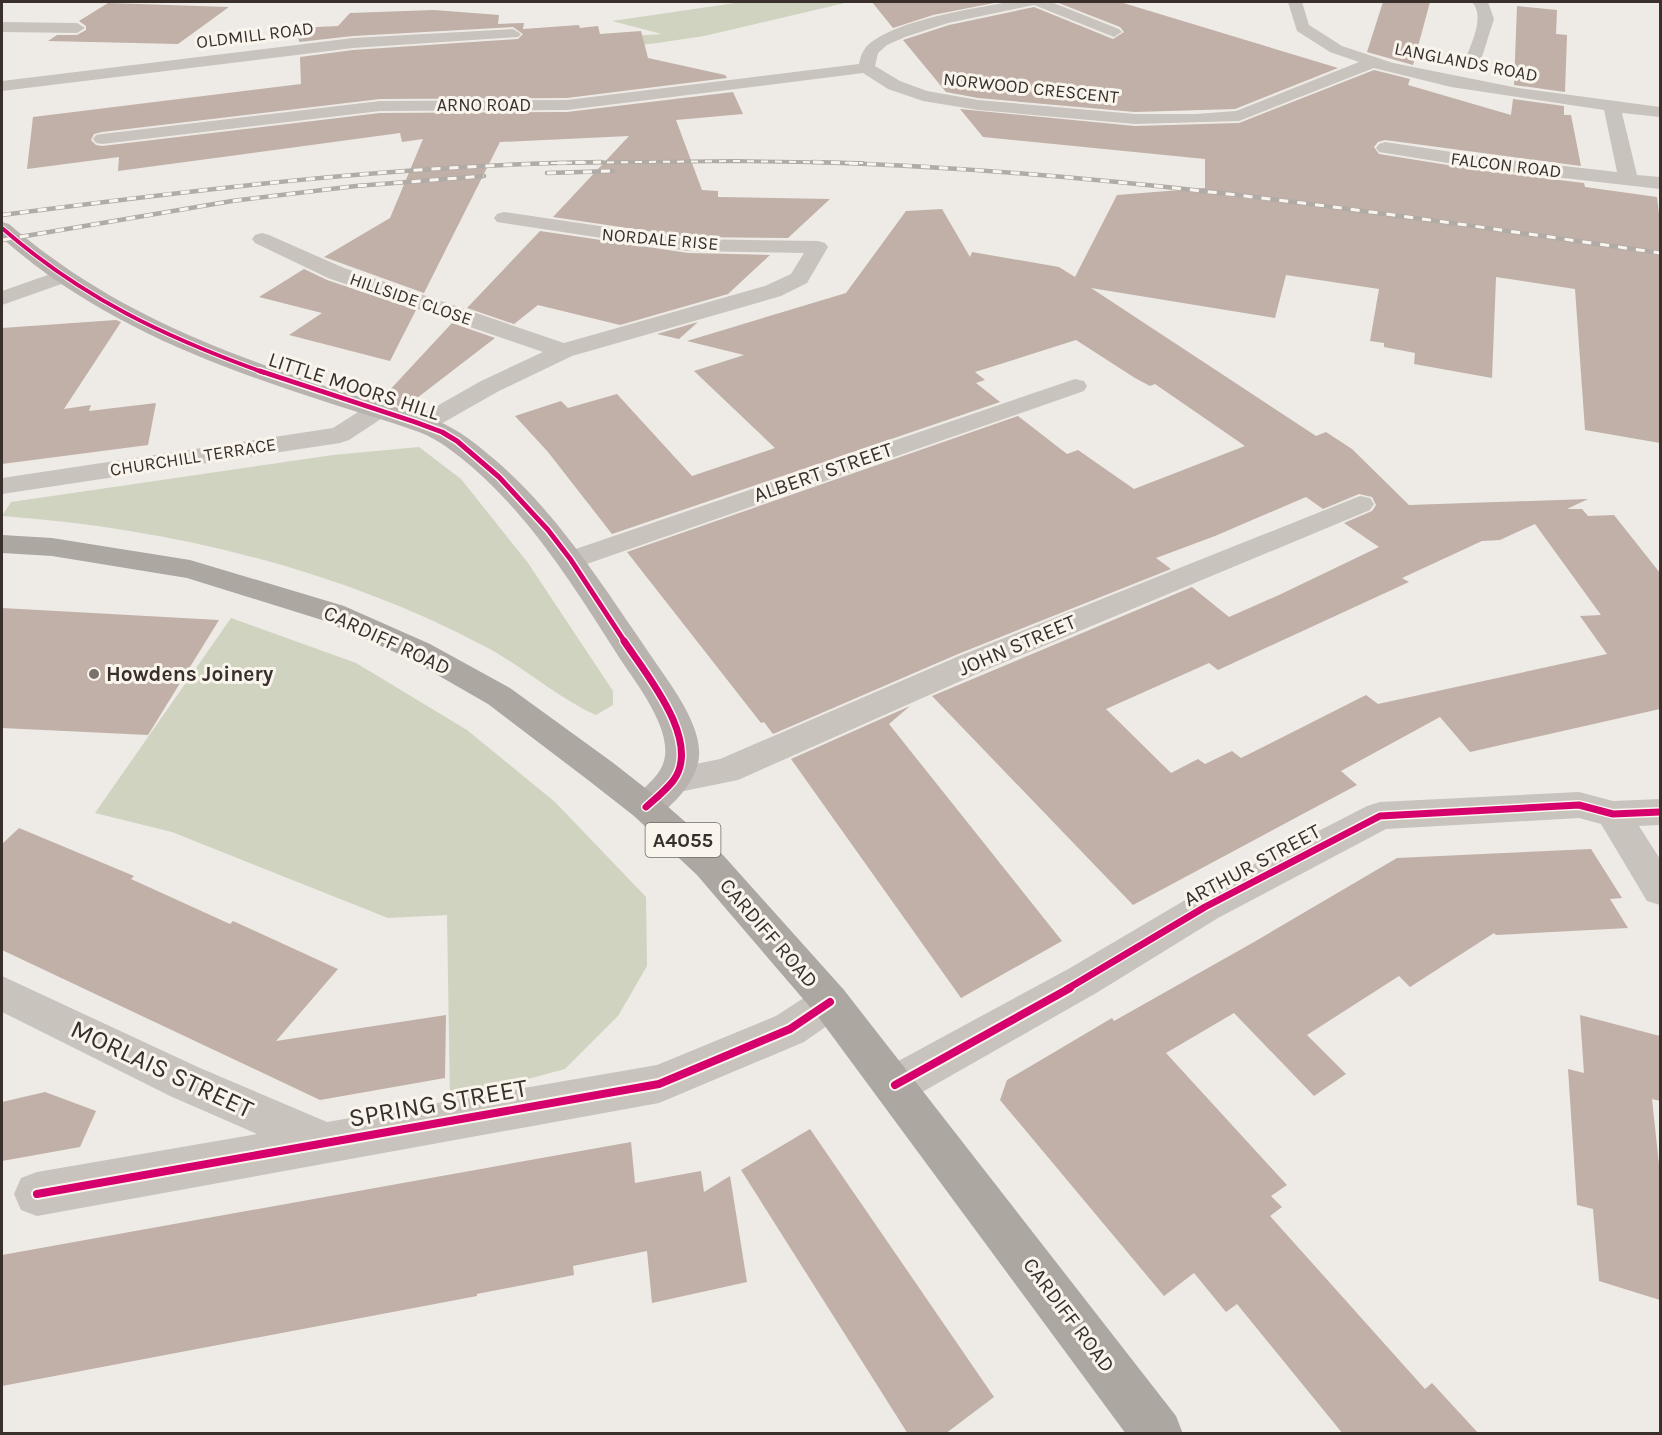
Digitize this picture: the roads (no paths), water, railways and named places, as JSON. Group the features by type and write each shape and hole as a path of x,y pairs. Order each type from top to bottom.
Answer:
{"main road":[{"name":"CARDIFF ROAD","path":"2,544 52,547 190,569 333,613 419,651 499,696 646,807 710,865 830,1002 1158,1434"}],"street":[{"path":"866,68 871,51 888,37 921,26 1029,2"},
{"path":"1039,2 1114,32"},
{"name":"LANGLANDS ROAD","path":"1295,2 1293,10 1295,17 1312,35 1339,50 1372,63 1466,85 1660,112"},
{"path":"1472,63 1486,19 1482,3 1479,2"},
{"path":"2,27 77,28"},
{"name":"OLDMILL ROAD","path":"2,86 353,43 513,34"},
{"name":"NORWOOD CRESCENT","path":"866,68 894,85 923,96 978,105 1135,119 1196,119 1239,116 1372,63"},
{"name":"ARNO ROAD","path":"102,139 380,106 567,105 866,68"},
{"path":"1612,105 1628,179"},
{"name":"FALCON ROAD","path":"1385,148 1485,163 1660,183"},
{"name":"NORDALE RISE","path":"504,218 688,245 818,247 799,278 774,291 564,351"},
{"name":"LITTLE MOORS HILL","path":"2,228 33,257 62,276 96,298 161,331 255,370 423,424 457,441 499,477 548,530 571,560 664,701 678,730 682,756 674,780"},
{"name":"HILLSIDE CLOSE","path":"262,239 336,273 564,351"},
{"path":"2,298 62,276"},
{"path":"423,424 490,386 564,351"},
{"name":"ALBERT STREET","path":"571,560 1075,386"},
{"name":"CHURCHILL TERRACE","path":"2,486 340,435 378,410"},
{"name":"JOHN STREET","path":"674,780 726,771 970,664 1360,504"},
{"path":"646,807 674,780"},
{"name":"ARTHUR STREET","path":"895,1085 1084,980 1205,907 1380,816 1579,805 1613,814 1660,812"},
{"path":"1613,814 1660,890"},
{"name":"MORLAIS STREET","path":"2,993 185,1082 324,1142"},
{"name":"SPRING STREET","path":"37,1194 659,1084 790,1029 830,1002"}],"railway":[{"path":"572,163 601,162"},
{"path":"813,162 820,162"},
{"path":"572,163 820,162"},
{"path":"820,162 863,163"},
{"path":"820,162 1026,174 1132,183 1343,208 1660,253"},
{"path":"551,163 572,163"},
{"path":"2,215 151,196 376,173 572,163"},
{"path":"547,173 613,171"},
{"path":"2,240 232,201 356,186 484,176"}],"place":[{"name":"Howdens Joinery","path":"94,674"}]}
